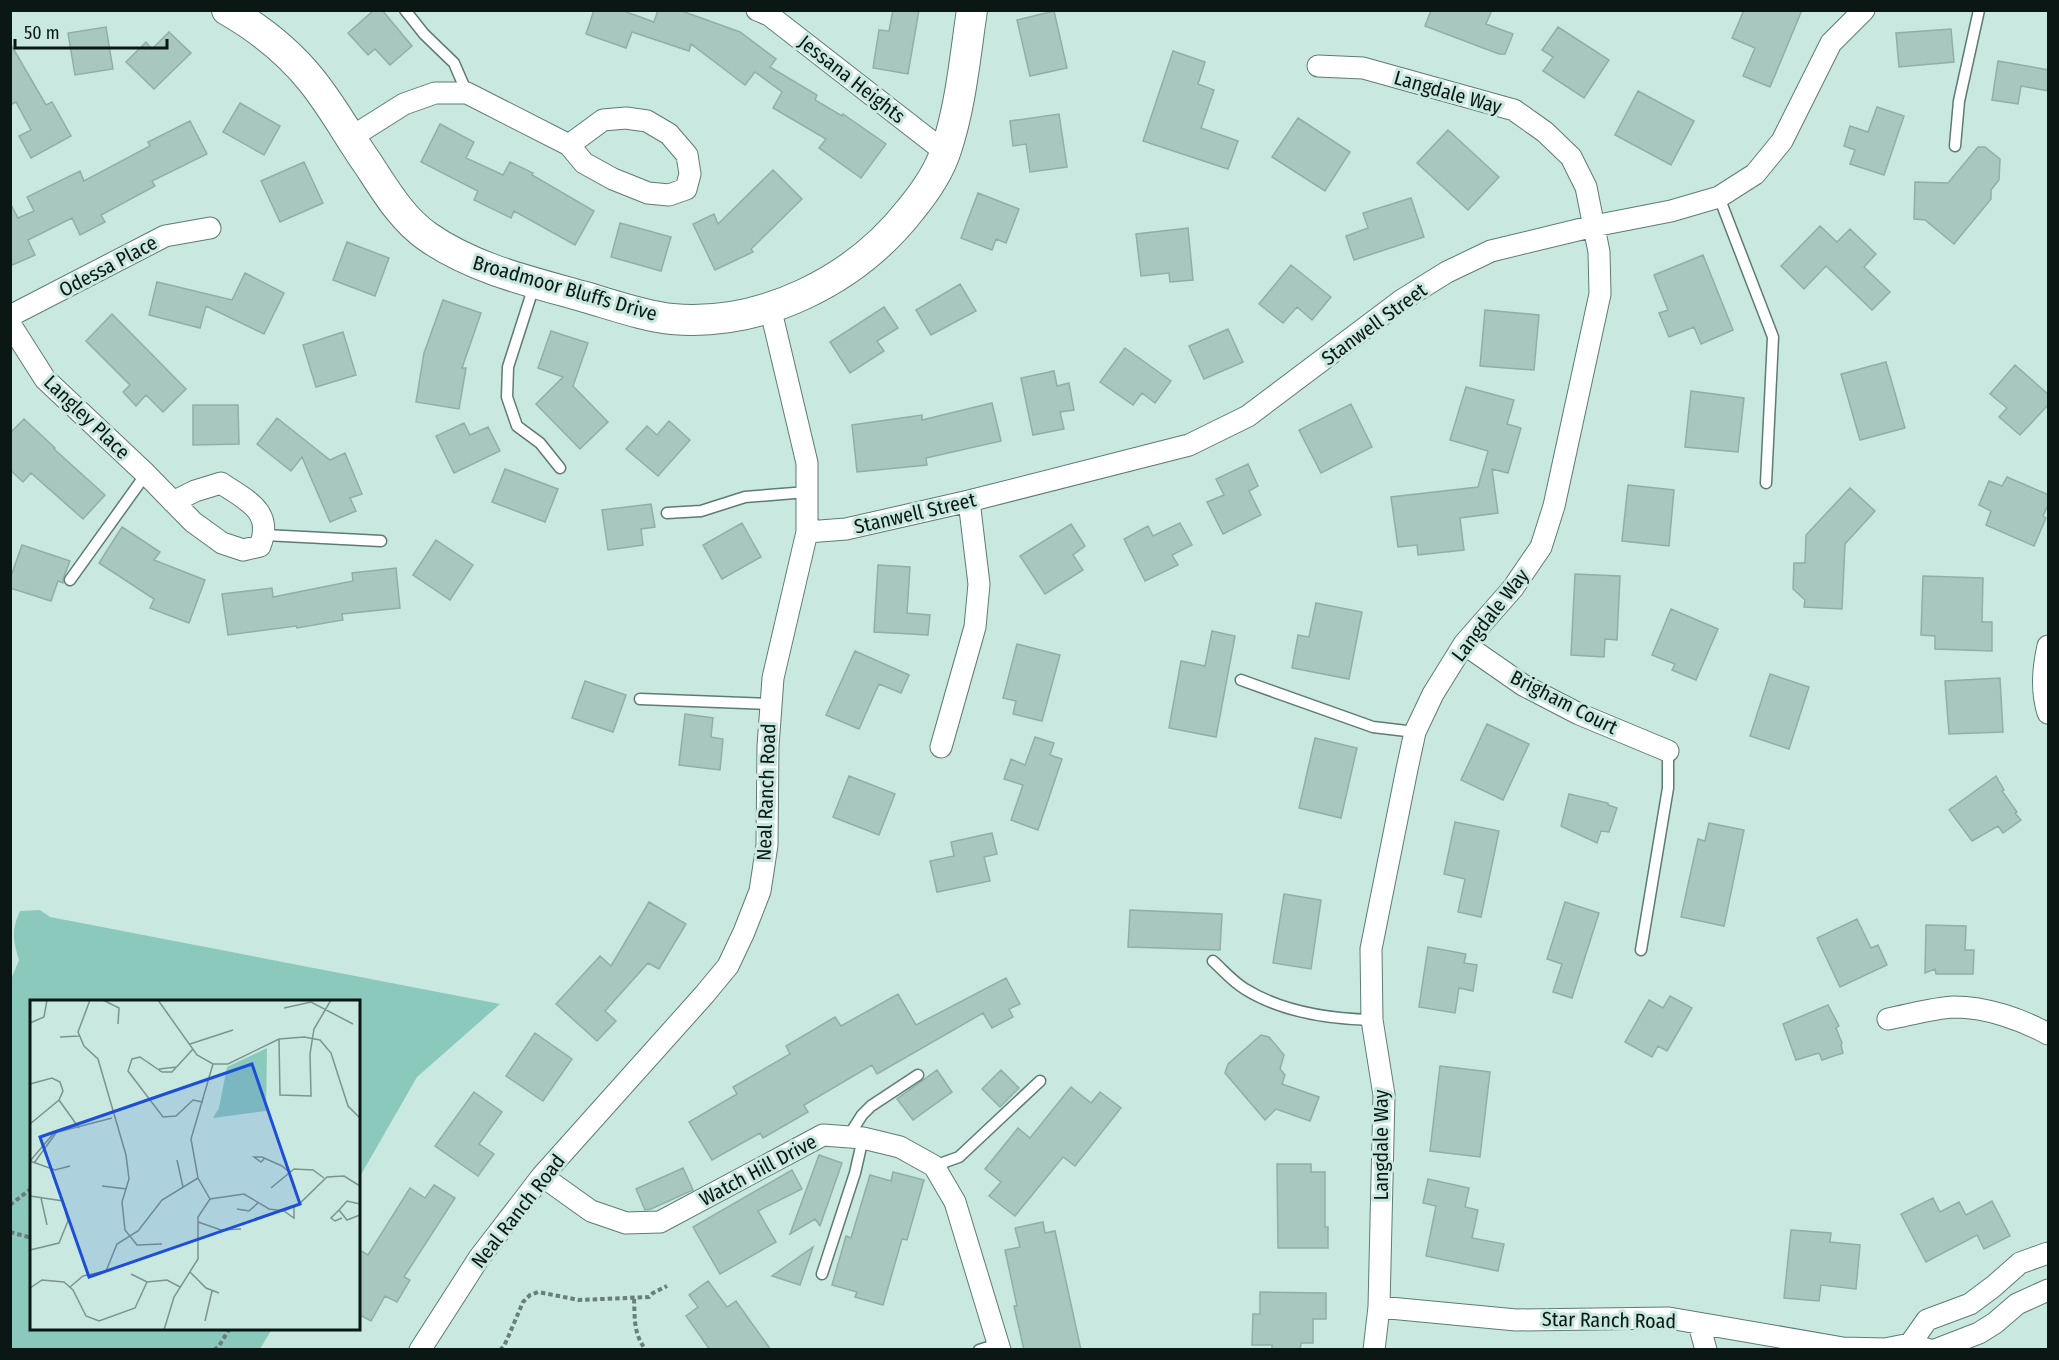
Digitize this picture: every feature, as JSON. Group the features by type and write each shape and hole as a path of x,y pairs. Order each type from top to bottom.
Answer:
{"street":[{"name":"Broadmoor Bluffs Drive","path":"228,10 254,26 285,52 313,81 401,213 426,236 463,258 535,283 670,319 713,319 770,307 834,279 871,252 897,228 926,191 945,152 966,62 972,10"},
{"name":"Jessana Heights","path":"757,10 769,15 945,152"},
{"name":"Stanwell Street","path":"807,532 846,529 969,501 1190,445 1248,416 1402,300 1447,272 1491,251 1594,225 1671,211 1719,197 1755,174 1782,141 1832,43 1864,10"},
{"name":"Langdale Way","path":"1318,66 1363,68 1514,110 1545,132 1571,157 1586,187 1599,252 1600,294 1554,506 1541,547 1513,588 1464,644 1433,694 1415,732 1371,949 1371,1020 1384,1095 1379,1307 1374,1350"},
{"path":"350,138 404,104 435,93 467,93 569,145 584,163 613,179 648,193 669,195 686,189 690,174 687,156 669,134 647,121 626,117 603,120 569,145"},
{"name":"Odessa Place","path":"10,316 165,236 210,228"},
{"name":"Neal Ranch Road","path":"420,1350 479,1258 542,1176 728,966 760,891 767,845 768,746 773,678 807,532 807,463 770,307"},
{"name":"Langley Place","path":"10,324 45,379 146,474 193,522 222,543 243,550 260,546 265,535"},
{"path":"173,502 195,491 221,483 254,506 265,523 265,535"},
{"path":"941,747 975,627 979,584 969,501"},
{"name":"Brigham Court","path":"1464,644 1523,685 1579,714 1668,751"},
{"path":"2049,646 2042,672 2049,712"},
{"path":"1888,1018 1953,1007 1975,1009 2028,1023 2049,1034"},
{"name":"Watch Hill Drive","path":"542,1176 591,1211 626,1223 660,1222 823,1135 856,1137 900,1147 934,1166 956,1202 992,1348"},
{"name":"Star Ranch Road","path":"1379,1307 1516,1320 1669,1318 1843,1348 1885,1350 1920,1347 1927,1320 1970,1304 2020,1263 2049,1253"},
{"path":"1935,1350 1979,1333 2018,1304 2049,1290"},
{"path":"1699,1324 1706,1350"}],"lane":[{"path":"405,10 424,34 454,63 467,93"},
{"path":"1955,146 1959,101 1979,10"},
{"path":"1719,197 1773,338 1766,483"},
{"path":"535,283 508,367 507,397 517,426 540,443 560,468"},
{"path":"70,580 146,474"},
{"path":"667,513 701,511 745,497 807,492"},
{"path":"265,535 381,541"},
{"path":"1241,680 1373,727 1415,732"},
{"path":"640,699 770,704"},
{"path":"1641,950 1668,788 1668,751"},
{"path":"1213,961 1244,988 1281,1006 1338,1019 1371,1020"},
{"path":"822,1274 855,1173 856,1137 861,1115 918,1075"},
{"path":"934,1166 959,1157 1040,1081"}],"path":[{"path":"10,1205 30,1190"},
{"path":"10,1232 30,1237"},
{"path":"500,1350 504,1346 523,1302 530,1294 548,1292 569,1299 634,1299 649,1297 667,1286"},
{"path":"634,1299 638,1338 646,1350"},
{"path":"214,1350 229,1330"}],"green space":[{"path":"40,910 50,917 500,1004 417,1077 360,1176 360,1000 30,1000 30,1330 271,1330 260,1349 11,1349 10,982 19,960 14,936 15,924 20,911"}],"building":[{"path":"374,10 382,10 412,46 390,65 375,49 368,55 348,33"},
{"path":"594,10 621,10 654,22 658,10 679,10 740,32 776,59 770,67 817,95 815,100 842,116 843,114 886,144 861,178 819,148 826,139 773,108 782,92 755,72 745,85 691,44 689,51 632,32 626,48 586,34"},
{"path":"893,10 919,10 908,74 873,68 879,30 889,31"},
{"path":"1431,10 1492,10 1486,24 1513,34 1505,54 1499,54 1425,26"},
{"path":"1744,10 1802,10 1770,87 1743,76 1755,48 1732,38"},
{"path":"1054,11 1067,68 1030,76 1017,20"},
{"path":"106,27 113,69 75,75 68,33"},
{"path":"1558,27 1609,60 1584,98 1543,71 1553,57 1542,50"},
{"path":"1951,29 1954,62 1899,67 1896,33"},
{"path":"169,32 191,53 154,89 126,62 146,42 152,49"},
{"path":"10,43 46,105 52,102 71,136 31,158 19,136 31,130 16,102 10,105"},
{"path":"1173,51 1205,62 1198,84 1214,90 1201,128 1238,141 1228,169 1143,141"},
{"path":"1998,61 2049,70 2049,91 2021,86 2018,104 1992,100"},
{"path":"1638,91 1694,121 1671,165 1615,135"},
{"path":"240,103 280,126 264,155 223,132"},
{"path":"1877,107 1904,116 1884,175 1850,164 1855,150 1844,146 1850,126 1868,132"},
{"path":"1059,114 1067,167 1030,172 1026,144 1013,146 1010,121"},
{"path":"1298,118 1350,152 1325,191 1272,157"},
{"path":"190,121 207,154 152,181 155,186 101,215 105,222 80,235 72,218 28,240 35,255 10,266 10,203 18,218 34,211 27,197 80,171 84,181 150,146 148,142"},
{"path":"440,124 474,142 466,158 503,175 510,162 533,173 532,175 594,211 575,245 514,211 511,218 474,200 478,191 421,162"},
{"path":"1448,130 1499,177 1468,210 1417,163"},
{"path":"1978,147 1985,147 2000,159 1999,180 1991,190 1991,199 1954,244 1925,220 1914,219 1915,182 1948,183"},
{"path":"304,162 323,203 280,222 261,181"},
{"path":"773,170 802,199 751,249 753,252 715,270 693,224 714,214 718,224"},
{"path":"978,193 1019,209 1006,243 996,239 992,250 961,238"},
{"path":"1411,198 1424,237 1354,260 1346,236 1368,228 1363,213"},
{"path":"620,223 671,237 661,271 611,257"},
{"path":"1820,226 1837,242 1850,229 1876,254 1864,267 1890,292 1872,310 1826,266 1804,289 1781,266"},
{"path":"1188,228 1193,280 1170,282 1169,273 1141,276 1136,234"},
{"path":"347,242 389,258 375,296 333,280"},
{"path":"1703,255 1733,330 1701,344 1694,327 1669,337 1659,313 1668,310 1654,275"},
{"path":"1291,265 1331,297 1312,320 1297,307 1283,323 1259,304"},
{"path":"245,273 284,293 264,334 206,306 200,328 149,315 157,282 232,300"},
{"path":"960,284 976,311 931,335 916,310"},
{"path":"443,300 481,313 462,368 466,368 459,409 416,402 424,353"},
{"path":"884,307 898,328 877,341 884,351 850,373 830,342"},
{"path":"1485,310 1539,315 1534,370 1480,366"},
{"path":"112,314 186,389 163,412 146,395 136,406 123,392 130,385 86,341"},
{"path":"1228,329 1243,362 1204,379 1189,346"},
{"path":"551,331 588,343 573,386 608,422 580,449 536,404 563,377 538,368"},
{"path":"343,332 356,375 316,387 303,345"},
{"path":"1125,348 1171,381 1155,403 1142,393 1133,405 1100,382"},
{"path":"1886,362 1905,428 1860,440 1841,374"},
{"path":"2015,365 2049,395 2049,404 2020,435 1999,417 2007,408 1990,394"},
{"path":"1054,371 1057,386 1069,383 1074,410 1060,412 1064,429 1033,435 1021,378"},
{"path":"1466,387 1514,400 1507,424 1521,428 1508,473 1492,469 1498,513 1460,518 1464,550 1418,555 1417,545 1398,547 1391,497 1478,487 1488,451 1450,440"},
{"path":"1691,391 1744,398 1738,452 1685,447"},
{"path":"992,403 1001,441 926,458 927,465 857,472 852,425 922,415 922,420"},
{"path":"1351,404 1372,447 1321,473 1299,430"},
{"path":"193,405 238,405 239,444 193,445"},
{"path":"277,418 330,460 345,453 362,494 350,498 356,511 330,522 302,457 291,471 257,444"},
{"path":"24,419 105,495 83,519 31,473 23,482 10,470 10,433"},
{"path":"669,421 690,440 658,476 626,449 647,426 657,435"},
{"path":"464,423 470,435 488,427 500,451 454,473 436,436"},
{"path":"1248,464 1258,486 1249,491 1261,515 1223,534 1207,502 1224,495 1216,479"},
{"path":"505,469 558,489 545,522 492,502"},
{"path":"2007,477 2049,495 2049,503 2043,516 2046,518 2034,546 1986,525 1991,511 1979,505 1989,481 2002,486"},
{"path":"1628,485 1674,490 1669,546 1622,541"},
{"path":"1850,488 1875,511 1845,544 1842,609 1804,607 1805,600 1793,589 1794,563 1805,563 1806,535"},
{"path":"651,504 655,527 641,529 643,545 608,550 602,510"},
{"path":"742,523 761,557 722,579 703,545"},
{"path":"1180,523 1192,545 1172,555 1178,565 1145,581 1124,539 1148,526 1153,536"},
{"path":"1071,524 1085,546 1073,555 1083,570 1045,594 1020,556"},
{"path":"122,527 160,552 154,560 205,580 189,623 150,608 154,599 99,563"},
{"path":"436,540 473,565 450,600 413,575"},
{"path":"22,545 70,561 63,583 58,581 51,601 10,588 10,579"},
{"path":"878,565 910,567 907,613 930,615 928,635 874,632"},
{"path":"396,568 400,608 342,614 343,620 297,628 296,626 228,635 222,594 272,588 273,597 353,581 352,573"},
{"path":"1575,574 1620,576 1617,640 1605,639 1604,657 1571,655"},
{"path":"1923,576 1983,578 1982,622 1992,622 1992,651 1935,649 1935,636 1921,635"},
{"path":"1316,603 1362,612 1349,679 1292,668 1298,635 1309,637"},
{"path":"1671,609 1718,629 1696,680 1672,670 1675,664 1652,655"},
{"path":"1212,631 1235,636 1216,737 1169,728 1181,661 1205,666"},
{"path":"1017,644 1060,655 1042,721 1013,714 1016,701 1003,698"},
{"path":"855,651 909,675 901,693 879,684 859,729 826,715"},
{"path":"1770,674 1809,687 1789,749 1750,736"},
{"path":"2000,678 2003,732 1949,734 1945,681"},
{"path":"585,681 626,695 613,732 572,718"},
{"path":"685,714 713,718 711,737 723,739 720,770 679,765"},
{"path":"1487,724 1529,744 1503,800 1461,780"},
{"path":"1035,737 1054,743 1050,755 1062,759 1038,830 1011,820 1023,785 1004,779 1011,759 1025,765"},
{"path":"1315,738 1357,748 1341,818 1299,808"},
{"path":"849,776 895,794 879,835 833,817"},
{"path":"1996,776 2004,790 2002,791 2021,820 2003,833 1998,826 1972,841 1949,810"},
{"path":"1569,794 1608,803 1617,808 1609,832 1601,831 1597,843 1561,826"},
{"path":"1455,822 1499,831 1481,917 1458,912 1465,879 1444,874"},
{"path":"1709,823 1744,830 1724,926 1681,917 1698,839 1705,841"},
{"path":"992,833 997,854 984,857 990,881 937,892 930,861 954,856 951,842"},
{"path":"1284,894 1321,900 1311,969 1273,963"},
{"path":"649,902 686,924 659,969 648,963 605,1011 616,1021 597,1041 556,1004 600,956 611,966"},
{"path":"1565,902 1599,913 1572,998 1553,992 1562,964 1547,959"},
{"path":"1130,910 1222,914 1220,950 1128,947"},
{"path":"1857,919 1871,948 1878,945 1887,965 1840,987 1817,938"},
{"path":"1926,925 1966,926 1965,950 1974,950 1973,974 1936,974 1935,969 1925,973"},
{"path":"1428,947 1466,954 1464,963 1477,965 1473,991 1459,988 1455,1013 1419,1007"},
{"path":"1006,978 1020,1004 1009,1009 1013,1017 992,1028 983,1013 877,1074 872,1065 804,1105 808,1112 763,1138 760,1133 712,1160 689,1122 737,1094 733,1087 790,1054 786,1046 835,1017 841,1026 898,994 916,1025"},
{"path":"1670,996 1692,1008 1667,1051 1658,1046 1652,1057 1625,1042 1649,1000 1663,1008"},
{"path":"1828,1005 1839,1026 1836,1028 1843,1053 1822,1060 1819,1053 1796,1060 1783,1024"},
{"path":"535,1033 572,1059 543,1101 506,1076"},
{"path":"1261,1035 1269,1037 1284,1055 1280,1069 1285,1075 1282,1084 1319,1097 1310,1121 1276,1109 1265,1120 1225,1073 1228,1064"},
{"path":"1440,1066 1490,1072 1480,1157 1430,1151"},
{"path":"937,1070 952,1092 913,1120 897,1099"},
{"path":"1001,1070 1019,1088 1000,1107 982,1089"},
{"path":"1071,1087 1091,1103 1100,1092 1121,1108 1075,1166 1063,1157 1015,1216 989,1196 1001,1182 985,1169 1018,1128 1030,1138"},
{"path":"474,1092 502,1112 479,1144 494,1154 478,1176 435,1146"},
{"path":"819,1155 842,1163 820,1226 815,1219 790,1234"},
{"path":"1277,1164 1311,1164 1311,1172 1325,1172 1325,1227 1328,1227 1328,1248 1278,1248"},
{"path":"683,1168 693,1190 645,1210 636,1189"},
{"path":"792,1170 802,1189 758,1211 776,1242 720,1274 693,1227"},
{"path":"893,1172 924,1180 907,1240 902,1239 883,1305 855,1297 857,1292 832,1285 846,1236 851,1238 870,1175 891,1181"},
{"path":"1428,1179 1469,1188 1465,1207 1478,1210 1472,1238 1504,1244 1498,1271 1426,1256 1436,1206 1423,1203"},
{"path":"434,1185 455,1198 404,1277 410,1280 397,1302 385,1296 371,1321 360,1315 360,1250 368,1255 410,1188 425,1198"},
{"path":"1933,1198 1940,1212 1959,1202 1966,1215 1992,1201 2010,1236 1984,1249 1977,1235 1926,1262 1901,1214"},
{"path":"1043,1222 1045,1233 1055,1231 1081,1350 1024,1350 1005,1250 1020,1247 1015,1228"},
{"path":"1791,1230 1831,1233 1830,1242 1860,1245 1856,1289 1821,1285 1819,1301 1784,1298"},
{"path":"813,1247 800,1285 772,1276"},
{"path":"708,1281 727,1307 736,1301 771,1350 710,1350 686,1316 698,1307 689,1295"},
{"path":"1260,1292 1326,1293 1326,1319 1313,1319 1313,1343 1301,1343 1300,1350 1272,1350 1272,1345 1252,1345 1253,1314 1260,1314"}]}
